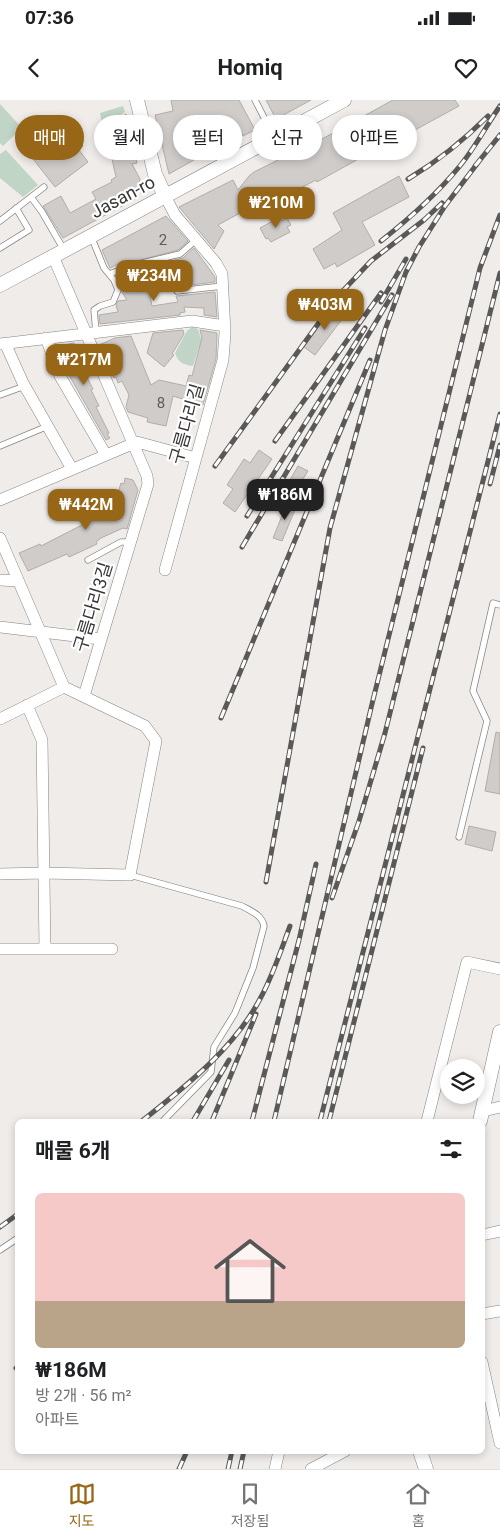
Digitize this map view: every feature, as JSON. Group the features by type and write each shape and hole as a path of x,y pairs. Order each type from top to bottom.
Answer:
{"street":[{"path":"136,100 155,174 164,196"},
{"name":"Jasan-ro","path":"316,115 344,100"},
{"name":"Jasan-ro","path":"0,284 252,149"},
{"name":"구름다리길","path":"164,196 174,215 219,268 223,286 225,326 224,360 164,570"},
{"path":"58,253 91,333"},
{"path":"72,469 3,344 192,320 225,326"},
{"name":"구름다리3길","path":"84,696 148,484 147,476 132,443 91,333"},
{"path":"46,338 60,376 106,454"},
{"path":"0,500 132,443 142,441 196,458"},
{"path":"0,874 130,874 156,741 145,726 64,687 1,543"},
{"path":"0,580 18,581"},
{"path":"0,628 100,639"},
{"path":"0,719 64,687"},
{"path":"27,705 42,740 45,949"},
{"path":"0,949 112,949"},
{"path":"428,1119 467,962 500,969"},
{"path":"481,1116 500,1032"},
{"path":"481,1116 500,1107"},
{"path":"485,1234 500,1232"},
{"path":"485,1314 500,1311"},
{"path":"485,1376 500,1442"},
{"path":"275,1469 278,1454"},
{"path":"311,1469 339,1454"},
{"path":"421,1454 426,1469"}],"lane":[{"path":"255,100 263,115"},
{"path":"0,220 44,187"},
{"path":"31,197 42,212 58,253"},
{"path":"0,248 29,230 16,208"},
{"path":"91,236 96,252 118,288 118,293 113,302 94,310 91,333"},
{"path":"109,274 134,265 180,254 196,240"},
{"path":"177,291 223,286"},
{"path":"0,395 25,386"},
{"path":"0,446 48,426"},
{"path":"88,560 122,542 131,542"},
{"path":"459,837 487,721 473,691 493,603 500,605"},
{"path":"130,874 242,906 258,915 263,921 264,926 254,968 235,1013 214,1047 211,1072 165,1119"},
{"path":"0,1250 15,1240"}],"green space":[{"path":"0,104 15,120 15,135 3,146 0,143"},
{"path":"123,106 125,112 121,115 100,115 100,113"},
{"path":"6,150 38,185 23,197 0,178 0,154"},
{"path":"192,327 198,329 203,345 199,347 193,366 181,362 175,353 187,331"}],"building":[{"path":"171,100 239,100 252,124 252,132 243,136 242,115 173,115 173,160 194,160 169,174 163,149 163,115 155,115 173,111"},
{"path":"266,100 311,100 283,115 274,115"},
{"path":"393,100 455,100 459,106 417,129 417,115 366,115"},
{"path":"332,134 332,160 357,160 317,182 316,180 260,209 257,204 218,225 224,231 214,249 179,207 233,180 238,190 254,172 278,160 322,160 322,139"},
{"path":"84,157 88,162 55,187 34,160 84,160"},
{"path":"112,160 136,160 137,163 132,164 140,179 135,199 63,238 43,206 61,196 70,213 96,199 92,192 112,182 111,180 116,177"},
{"path":"399,176 409,197 362,222 375,245 337,267 335,263 324,269 313,249 342,230 333,213"},
{"path":"166,216 188,241 178,250 121,265 120,263 110,268 102,250"},
{"path":"280,217 282,221 287,218 291,225 287,227 290,232 271,242 268,238 266,239 260,228"},
{"path":"194,248 215,277 215,282 174,287 171,261 183,258"},
{"path":"153,265 159,280 146,285 152,306 178,302 176,296 215,292 217,317 204,315 204,308 184,307 185,312 180,313 180,315 100,324 99,315 118,312 116,305 118,301 127,300 122,292 121,284"},
{"path":"338,308 346,314 315,355 304,347 329,313 332,315"},
{"path":"183,330 184,334 172,354 174,355 164,367 147,353 153,333"},
{"path":"200,330 217,333 216,359 203,405 173,396 166,426 147,422 148,418 128,412 126,407 129,395 122,381 118,383 116,377 114,378 111,373 99,345 115,338 131,336 151,385 159,380 186,386 189,375 192,376 202,338"},
{"path":"74,343 80,358 77,359 93,389 91,390 99,406 96,407 109,433 107,434 110,438 106,440 65,368 71,365 63,345"},
{"path":"259,450 272,459 235,512 223,503 233,489 227,485 244,459 250,463"},
{"path":"298,466 308,471 296,490 287,485"},
{"path":"125,478 133,480 138,490 127,529 123,528 101,538 96,542 97,544 69,557 67,554 28,571 19,553 40,544 41,546 113,509 121,483 124,484"},
{"path":"288,501 297,505 282,541 273,538"},
{"path":"496,732 500,733 500,794 485,791"},
{"path":"469,826 496,832 492,851 465,844"}],"railway":[{"path":"381,241 422,206 459,167 500,106"},
{"path":"408,179 450,150 488,116"},
{"path":"475,166 500,135"},
{"path":"266,882 330,528 385,330 406,272 419,247 445,206 480,160"},
{"path":"215,466 339,295 371,261 424,220 442,203"},
{"path":"274,1119 372,704 480,268 500,215"},
{"path":"381,302 406,259"},
{"path":"332,898 359,821 385,733 500,273"},
{"path":"275,441 381,293"},
{"path":"242,547 392,295"},
{"path":"247,516 365,328"},
{"path":"221,718 370,360"},
{"path":"321,1119 500,414"},
{"path":"490,484 500,445"},
{"path":"330,1119 423,748"},
{"path":"253,1119 299,940 316,864"},
{"path":"144,1119 192,1080 238,1033 265,989 290,926"},
{"path":"213,1119 256,1014"},
{"path":"194,1119 229,1060"},
{"path":"0,1227 15,1216"},
{"path":"179,1469 186,1454"},
{"path":"228,1469 231,1454"},
{"path":"240,1469 243,1454"}]}
